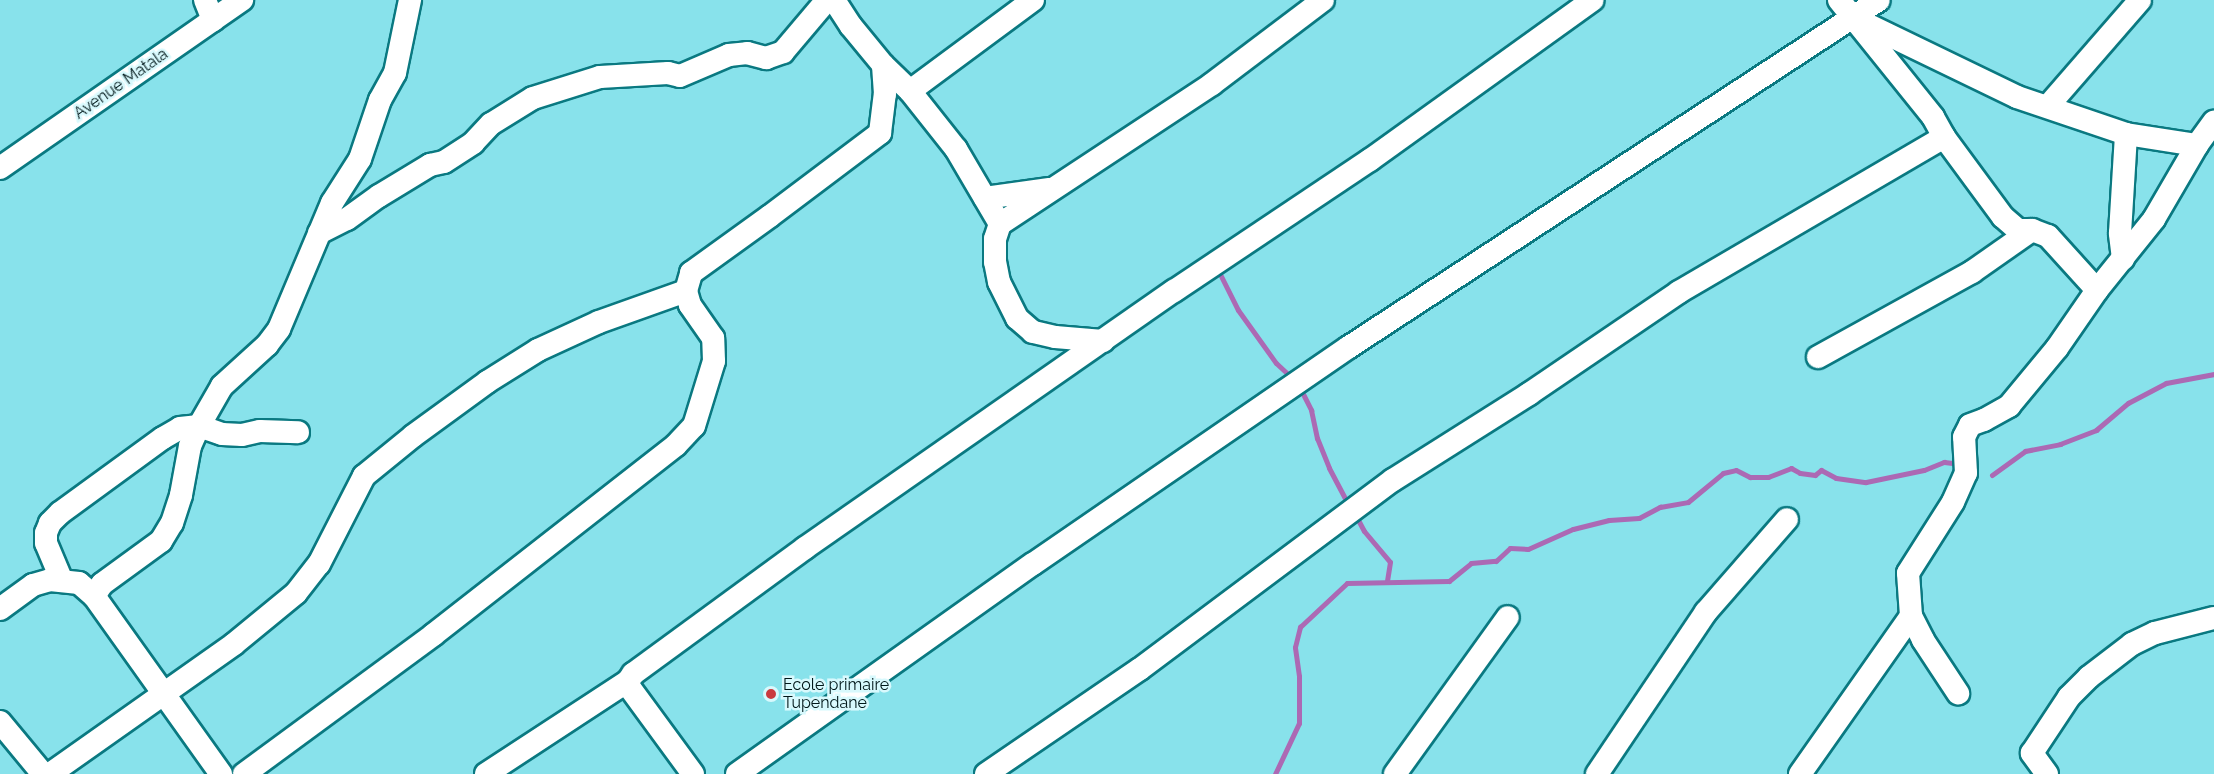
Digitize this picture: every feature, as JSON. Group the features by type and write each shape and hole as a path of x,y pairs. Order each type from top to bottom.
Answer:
{"street":[{"name":"Avenue Matala","path":"0,168 209,10 242,0"},
{"path":"94,596 102,584 160,541 175,514 190,446 199,426 222,386 267,345 279,329 332,203 360,159 380,100 395,73 410,0"},
{"path":"319,233 347,219 379,196 430,165 444,162 473,143 491,124 533,98 600,76 668,73 680,76 729,55 747,53 766,58 783,52 826,0"},
{"path":"834,0 852,27 883,65 910,91 956,149 1000,224"},
{"path":"910,91 1034,0"},
{"path":"1103,341 1055,338 1033,332 1017,318 999,282 995,262 995,239 1000,224 1212,84 1323,0"},
{"path":"486,774 628,681 709,617 1103,341 1370,160 1593,0"},
{"path":"1839,0 1934,117 1944,137 2003,217 2018,230 2032,230 2048,236 2097,290"},
{"path":"736,774 1032,564 1349,347 1879,0"},
{"path":"2048,106 2140,0"},
{"path":"1854,18 2017,97 2126,134 2197,145"},
{"path":"244,774 433,635 676,445 694,426 714,361 713,338 690,305 686,291 691,273 880,133 885,94 883,65"},
{"path":"1958,693 1923,640 1911,616 1908,573 1953,502 1966,473 1964,437 1970,425 2009,406 2057,348 2097,290 2154,219 2197,145 2214,122"},
{"path":"2123,260 2120,233 2126,134"},
{"path":"986,774 1140,669 1393,480 1529,394 1679,292 1944,137"},
{"path":"985,198 1034,193 1061,185"},
{"path":"1818,357 1972,272 2032,230"},
{"path":"50,774 234,644 296,594 319,564 364,476 413,436 487,382 538,350 599,322 686,291"},
{"path":"63,581 46,543 46,533 50,523 60,513 163,438 180,428 199,426 222,434 242,435 260,431 298,432"},
{"path":"1597,774 1706,612 1786,519"},
{"path":"0,609 33,585 50,580 79,583 94,596 221,774"},
{"path":"1395,774 1508,616"},
{"path":"1800,774 1911,616"},
{"path":"2047,774 2032,753 2069,697 2089,677 2132,644 2155,633 2214,618"},
{"path":"628,681 630,688 693,774"},
{"path":"0,722 43,774"}],"waterway":[{"path":"1217,268 1238,310 1276,363 1292,378"},
{"path":"1992,475 2025,451 2060,444 2096,430 2128,403 2166,383 2214,374"},
{"path":"1300,388 1311,410 1317,438 1329,468 1349,506"},
{"path":"1275,774 1299,723 1299,676 1295,647 1300,627 1347,583 1449,581 1471,563 1496,561 1510,548 1528,549 1573,529 1609,520 1639,518 1660,507 1688,502 1723,473 1736,470 1750,477 1768,477 1791,468 1800,473 1815,475 1821,470 1836,478 1866,482 1924,470 1944,462 1961,464"},
{"path":"1356,516 1364,531 1390,562 1387,582"}],"place":[{"name":"Ecole primaire Tupendane","path":"771,694"}]}
